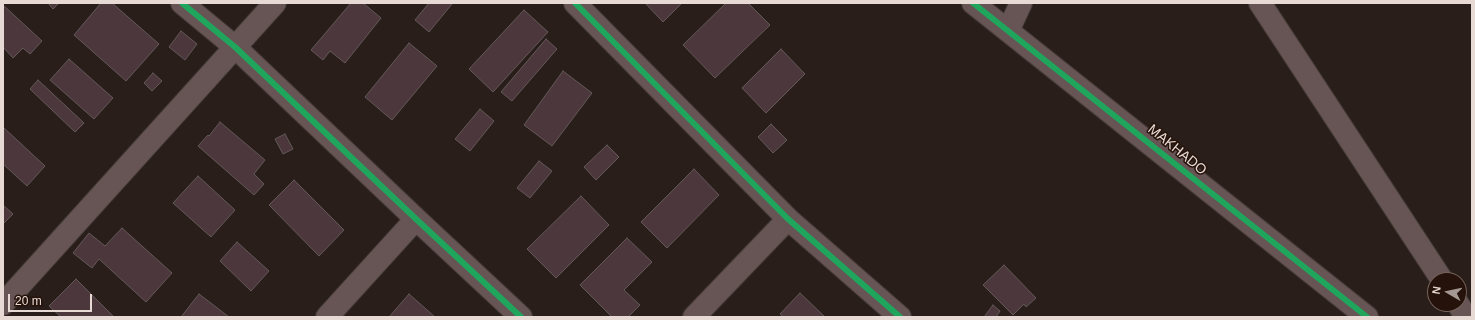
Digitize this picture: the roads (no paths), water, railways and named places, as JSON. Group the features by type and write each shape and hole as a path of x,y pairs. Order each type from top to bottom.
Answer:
{"street":[{"path":"182,3 235,47 521,317"},
{"path":"3,304 275,3"},
{"path":"575,3 788,219 900,317"},
{"name":"MAKHADO","path":"973,3 1367,317"},
{"path":"1008,31 1021,3"},
{"path":"1260,3 1437,272"},
{"path":"328,317 416,219"},
{"path":"694,317 788,219"}]}
